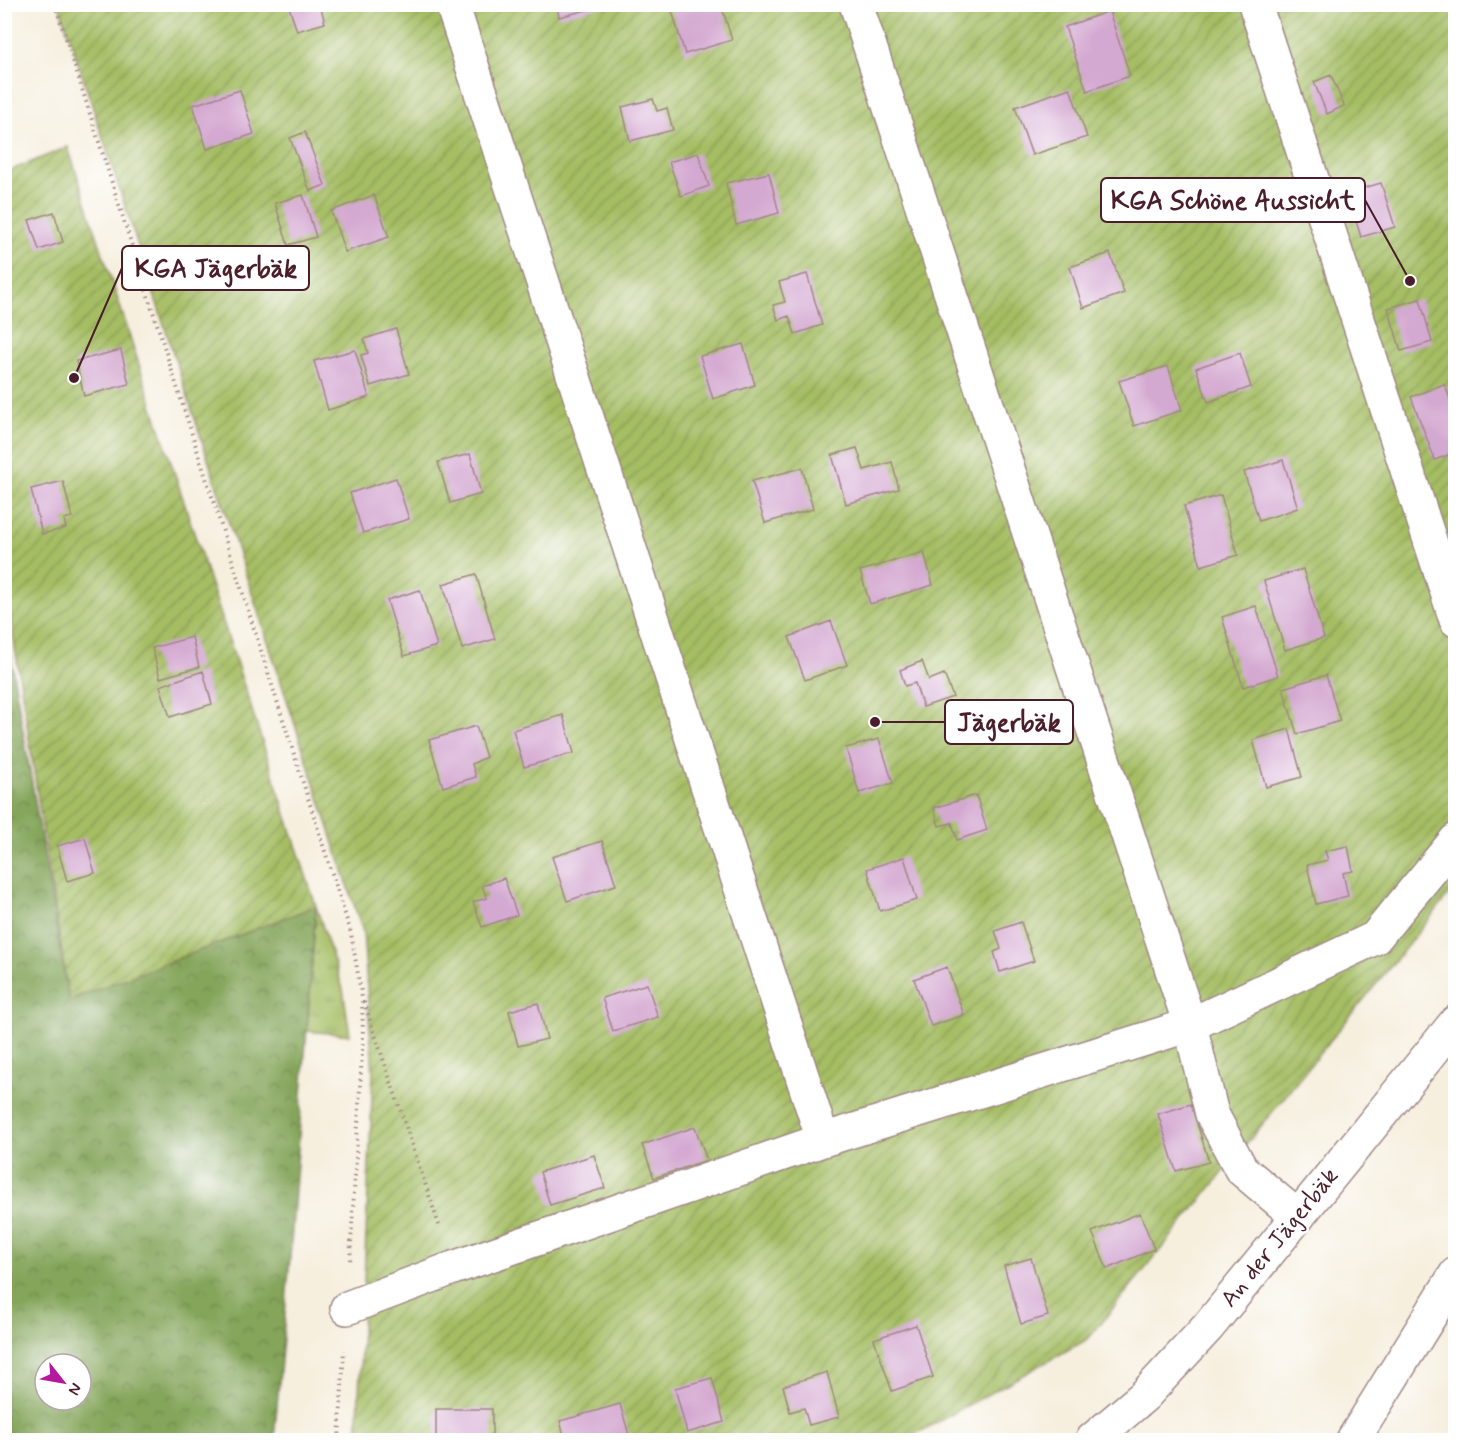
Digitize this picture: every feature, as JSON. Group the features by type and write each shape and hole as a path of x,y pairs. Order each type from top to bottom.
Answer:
{"street":[{"path":"452,4 823,1140"},
{"path":"856,4 1190,1025 1212,1114 1241,1169 1298,1217"},
{"path":"1255,4 1455,620"},
{"path":"347,1308 453,1268 823,1140 1190,1025 1375,938 1455,840"},
{"name":"An der Jägerbäk","path":"1092,1440 1152,1387 1208,1327 1454,1029"},
{"path":"1353,1440 1455,1274"}],"path":[{"path":"55,4 351,933 362,998 363,1036 339,1440"},
{"path":"362,998 453,1268"}],"green space":[{"path":"59,5 1455,5 1455,887 1088,1339 905,1440 357,1440 373,1073 363,932"},
{"path":"68,147 316,906 69,1000 5,583 4,173"},
{"path":"4,619 69,1000 316,906 274,1440 5,1440"},
{"path":"316,906 343,989 350,1035 307,1031"}],"building":[{"path":"297,4 320,4 325,23 297,31 289,7"},
{"path":"556,4 607,4 607,5 559,17"},
{"path":"694,4 721,4 732,40 685,54 672,11"},
{"path":"1109,11 1130,76 1087,91 1065,27"},
{"path":"1331,75 1344,106 1327,114 1314,82"},
{"path":"1070,88 1087,137 1032,155 1015,107"},
{"path":"240,90 254,134 207,149 193,105"},
{"path":"653,99 657,111 667,108 673,130 630,141 622,107"},
{"path":"305,132 325,185 310,191 290,138"},
{"path":"698,153 709,186 681,196 669,162"},
{"path":"769,173 779,213 736,225 726,183"},
{"path":"1381,183 1395,227 1361,237 1347,193"},
{"path":"303,195 316,237 288,245 275,203"},
{"path":"374,195 389,237 345,252 331,211"},
{"path":"54,212 63,242 39,250 29,220"},
{"path":"1110,253 1124,293 1083,308 1070,267"},
{"path":"807,274 822,325 795,334 789,316 778,320 773,305 785,302 779,282"},
{"path":"1420,299 1432,342 1401,351 1388,308"},
{"path":"396,329 409,374 370,386 361,355 368,353 364,339"},
{"path":"743,344 755,385 713,399 700,356"},
{"path":"121,350 129,384 84,396 76,361"},
{"path":"355,350 369,397 328,410 314,361"},
{"path":"1240,353 1251,387 1208,402 1196,368"},
{"path":"1168,366 1182,410 1134,426 1119,381"},
{"path":"1444,384 1456,412 1456,452 1435,460 1411,397"},
{"path":"857,448 864,470 892,462 899,489 846,504 832,455"},
{"path":"470,454 481,494 450,503 438,462"},
{"path":"1283,460 1298,508 1259,521 1244,472"},
{"path":"802,468 813,509 765,523 752,481"},
{"path":"396,478 409,519 363,533 350,493"},
{"path":"63,481 72,517 64,519 66,528 42,534 31,489"},
{"path":"1221,495 1238,555 1201,566 1184,506"},
{"path":"924,552 933,585 870,604 860,571"},
{"path":"1303,569 1324,638 1285,650 1264,581"},
{"path":"476,574 495,639 462,649 443,584"},
{"path":"420,590 437,646 404,656 387,600"},
{"path":"1256,606 1278,676 1243,687 1222,617"},
{"path":"831,621 847,665 805,680 789,637"},
{"path":"192,637 199,667 160,678 152,648"},
{"path":"922,661 929,680 944,674 953,697 923,707 915,683 905,686 900,670"},
{"path":"203,671 212,704 170,717 160,686"},
{"path":"1326,675 1340,721 1297,734 1283,688"},
{"path":"563,715 574,753 524,767 513,730"},
{"path":"476,726 486,757 472,764 476,777 443,787 429,740"},
{"path":"1289,729 1302,777 1266,787 1253,740"},
{"path":"879,739 893,783 859,793 846,748"},
{"path":"976,795 987,830 957,840 952,823 939,826 934,808"},
{"path":"85,838 95,873 67,881 57,846"},
{"path":"602,841 616,885 567,901 552,857"},
{"path":"1348,846 1353,871 1343,873 1348,896 1316,904 1307,865 1328,860 1325,851"},
{"path":"904,857 917,900 880,911 867,869"},
{"path":"504,878 517,915 482,927 473,902 487,898 482,886"},
{"path":"1021,922 1034,961 1000,972 994,952 1001,949 995,931"},
{"path":"947,967 964,1015 931,1026 914,979"},
{"path":"647,984 658,1017 613,1031 602,998"},
{"path":"538,1003 547,1039 518,1046 509,1011"},
{"path":"1191,1104 1209,1162 1176,1171 1158,1114"},
{"path":"695,1127 707,1160 654,1178 642,1145"},
{"path":"594,1155 605,1188 550,1205 540,1172"},
{"path":"1140,1213 1154,1249 1107,1269 1092,1232"},
{"path":"1031,1258 1048,1316 1021,1324 1004,1266"},
{"path":"916,1325 933,1377 892,1391 874,1339"},
{"path":"827,1372 839,1417 809,1425 804,1408 790,1412 783,1386"},
{"path":"712,1378 724,1422 687,1433 675,1388"},
{"path":"620,1404 629,1435 610,1440 565,1440 560,1421"},
{"path":"436,1409 492,1409 492,1440 436,1440"}],"place":[{"name":"KGA Schöne Aussicht","path":"1410,281"},
{"name":"KGA Jägerbäk","path":"74,378"},
{"name":"Jägerbäk","path":"875,722"}]}
